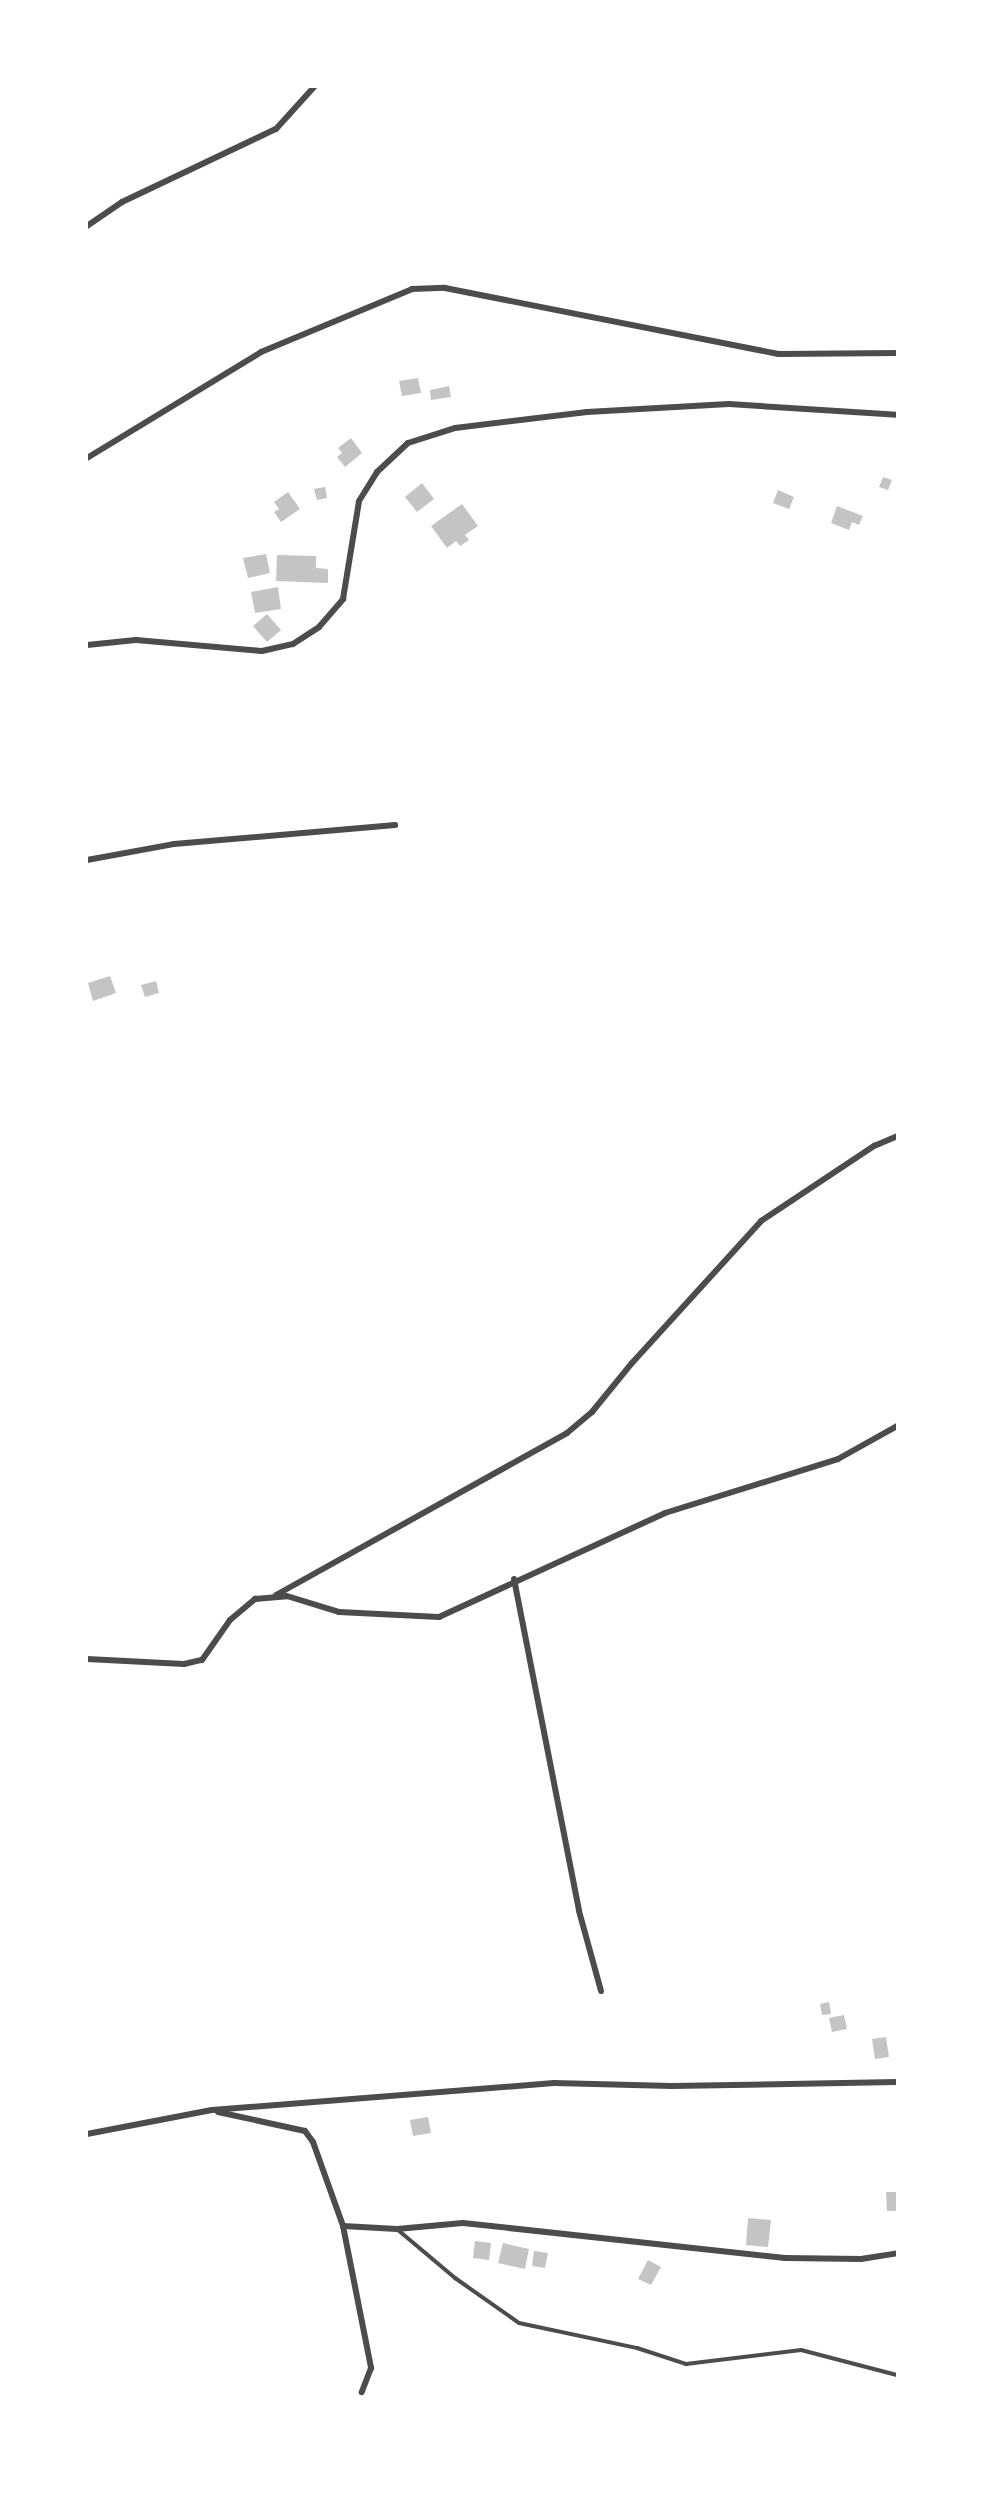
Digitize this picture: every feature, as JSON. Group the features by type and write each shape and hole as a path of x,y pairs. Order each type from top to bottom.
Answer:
{"street":[{"path":"87,226 122,202 276,129 314,87"},
{"path":"87,458 261,352 412,289 445,288 779,354 897,353"},
{"path":"87,645 136,640 262,651 293,644 319,627 343,599 359,501 377,472 408,443 455,428 587,412 729,404 897,415"},
{"path":"87,860 174,844 395,825"},
{"path":"273,1597 567,1433 592,1412 632,1363 761,1221 874,1146 897,1136"},
{"path":"87,1659 184,1664 202,1660 230,1620 255,1599 287,1596 339,1612 439,1617 514,1579 665,1513 838,1459 897,1426"},
{"path":"514,1579 579,1911 601,1991"},
{"path":"87,2134 212,2110 554,2083 672,2086 897,2082"},
{"path":"212,2110 305,2131 314,2142 343,2226 371,2368 362,2392"},
{"path":"343,2226 397,2229 464,2223 785,2258 861,2259 897,2253"}],"lane":[{"path":"397,2229 455,2278 519,2323 637,2348 686,2364 801,2350 897,2375"}],"building":[{"path":"418,378 421,393 402,396 399,381"},
{"path":"449,386 451,397 431,400 430,390"},
{"path":"351,438 362,453 345,467 337,457 342,453 338,448"},
{"path":"883,477 892,480 888,490 879,487"},
{"path":"422,483 434,499 417,512 405,497"},
{"path":"325,487 327,498 317,500 314,489"},
{"path":"778,490 794,497 789,509 773,503"},
{"path":"288,492 300,509 281,522 274,512 279,509 274,502"},
{"path":"462,504 478,526 465,535 469,540 460,546 456,541 447,548 431,526"},
{"path":"837,506 863,516 859,525 852,522 849,530 831,523"},
{"path":"266,554 270,573 248,578 243,558"},
{"path":"277,555 316,556 316,568 328,569 328,583 276,581"},
{"path":"278,587 281,609 255,613 251,592"},
{"path":"267,614 281,630 267,642 253,626"},
{"path":"110,976 116,993 93,1001 88,983"},
{"path":"156,981 159,993 145,997 141,985"},
{"path":"829,2002 831,2014 822,2015 820,2004"},
{"path":"844,2015 847,2029 832,2032 829,2018"},
{"path":"886,2037 889,2057 875,2059 872,2039"},
{"path":"428,2117 431,2133 413,2136 410,2120"},
{"path":"886,2192 897,2192 897,2211 887,2211"},
{"path":"748,2218 771,2220 768,2247 746,2245"},
{"path":"475,2241 491,2243 489,2260 473,2258"},
{"path":"503,2243 529,2249 525,2269 498,2263"},
{"path":"534,2251 548,2253 545,2268 532,2266"},
{"path":"648,2260 661,2267 651,2285 638,2279"}]}
